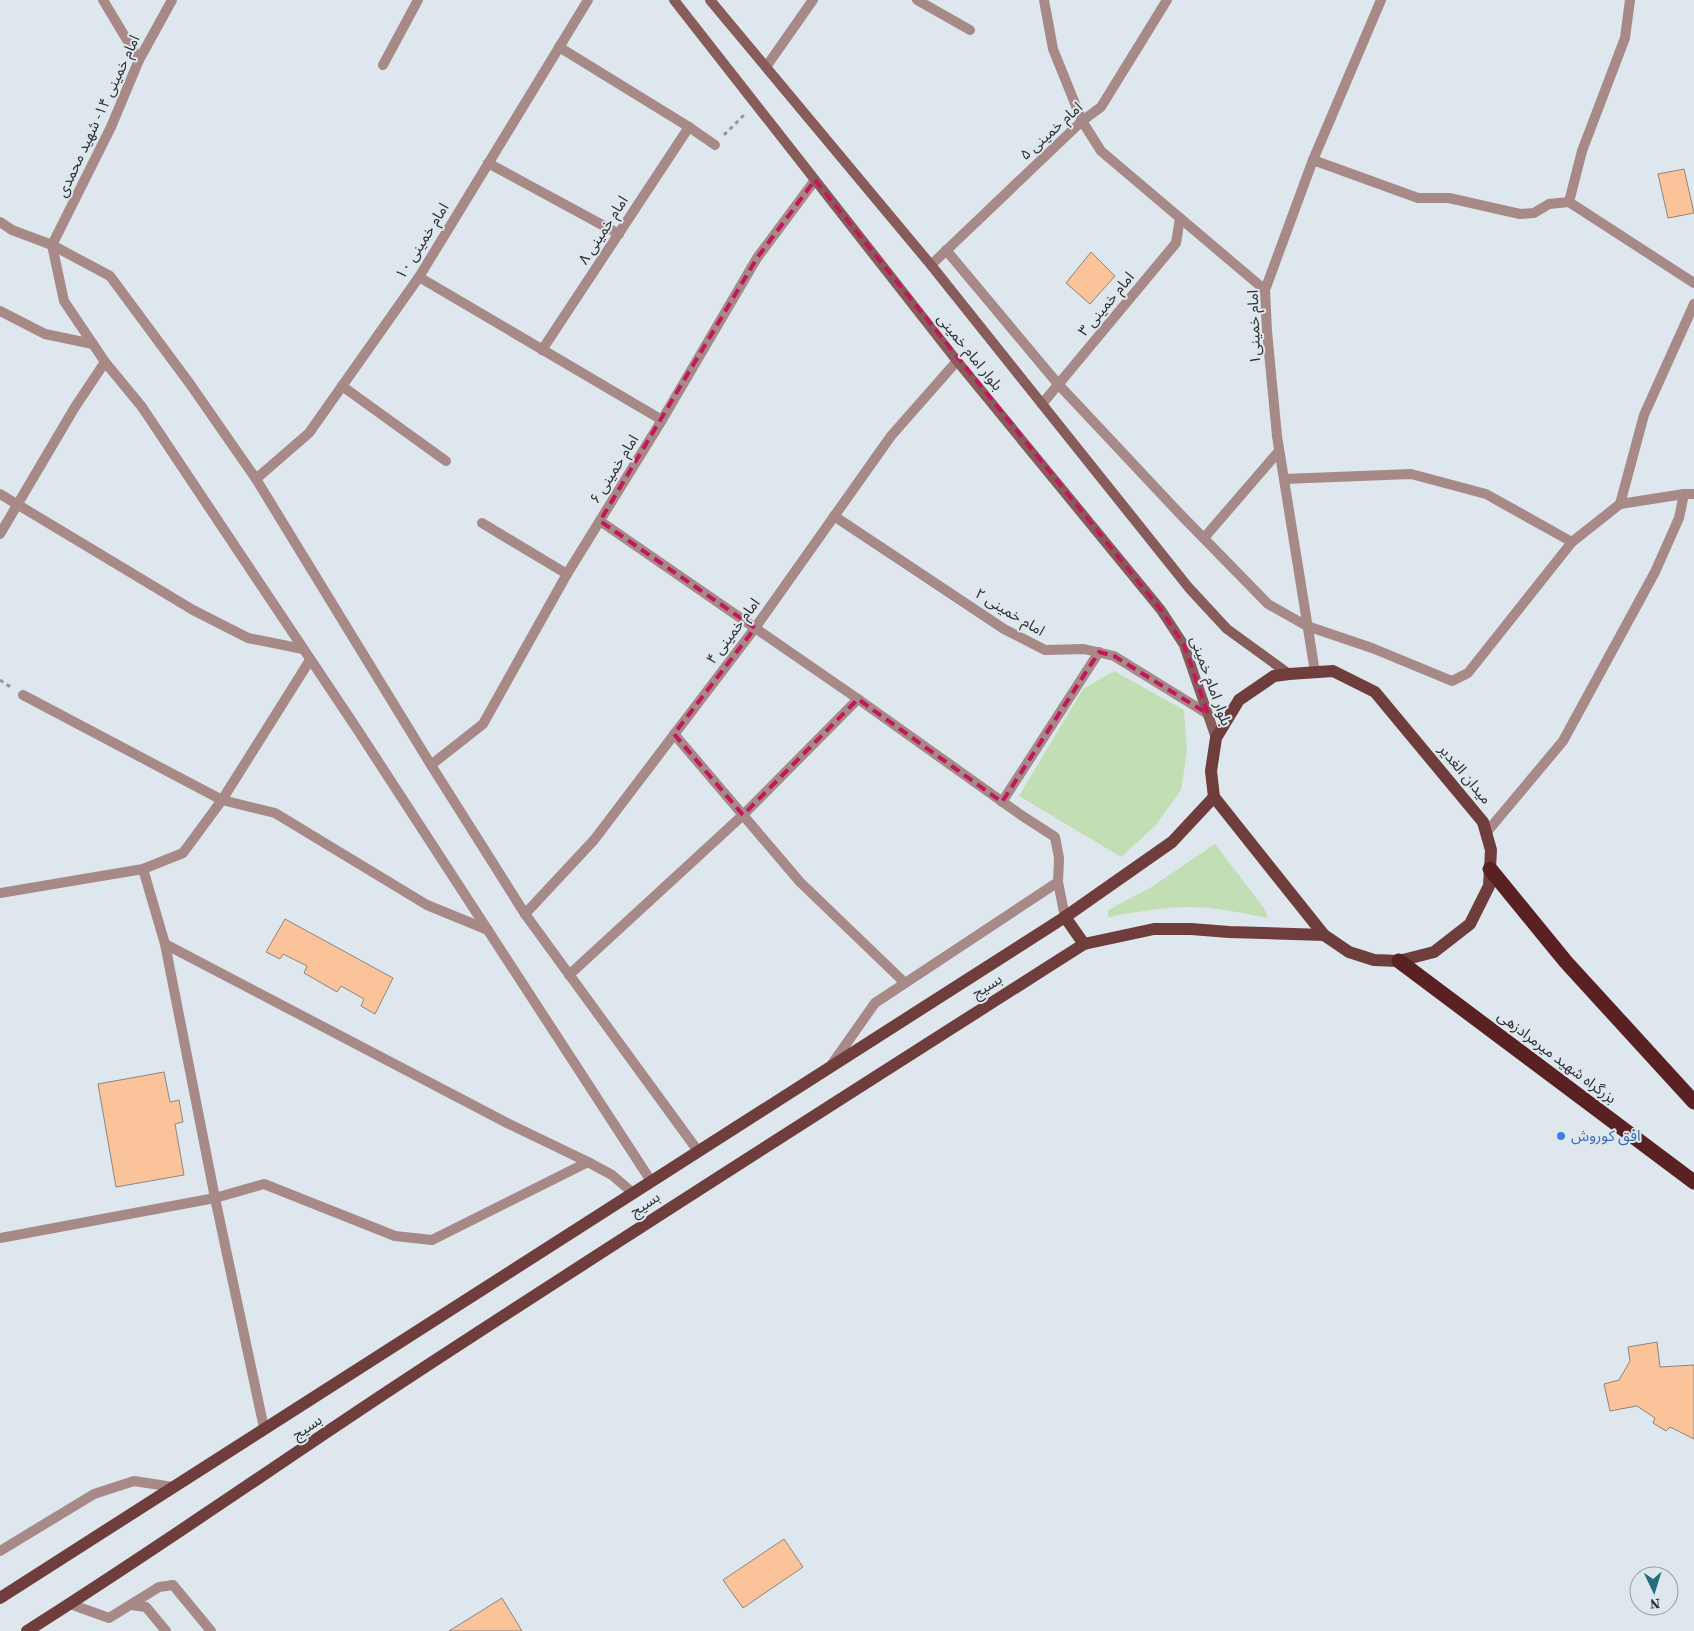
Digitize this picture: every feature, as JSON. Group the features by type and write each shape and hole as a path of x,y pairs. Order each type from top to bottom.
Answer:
{"highway":[{"path":"1490,868 1566,962 1692,1094"},
{"name":"بزرگراه شهید میرمرادزهی","path":"1400,961 1694,1182"}],"main road":[{"name":"بلوار امام خمینی","path":"674,0 958,361 1161,610 1184,645 1216,738"},
{"name":"بلوار امام خمینی","path":"710,0 931,265 1189,588 1228,629 1289,674"},
{"name":"میدان الغدیر","path":"1333,671 1375,692 1483,822 1491,850 1489,886 1470,924 1434,952 1400,961 1374,960 1349,952 1324,935 1214,797 1211,771 1216,738 1238,700 1274,676 1315,672 1333,671"},
{"name":"بسیج","path":"0,1598 1066,916 1172,842 1214,797"},
{"path":"1066,916 1084,944"},
{"name":"بسیج","path":"27,1631 211,1512 399,1384 715,1178 1084,944 1154,929 1324,935"}],"street":[{"path":"103,0 139,60"},
{"name":"امام خمینی ۱۴- شهید محمدی","path":"52,245 110,127 139,60 172,0"},
{"path":"383,65 418,0"},
{"name":"امام خمینی ۱۰","path":"256,479 309,433 419,277 588,0"},
{"path":"766,67 813,0"},
{"path":"917,0 970,30"},
{"path":"1044,0 1053,48 1082,121 1101,151 1265,290"},
{"name":"امام خمینی ۵","path":"931,265 1082,121 1101,107 1167,0"},
{"name":"امام خمینی۱","path":"1315,672 1279,451 1267,331 1265,290 1313,160 1381,0"},
{"path":"1569,202 1582,151 1625,38 1630,0"},
{"path":"559,47 715,145"},
{"name":"امام خمینی ۸","path":"542,350 689,127"},
{"path":"1313,160 1418,198 1448,198 1520,214 1534,213 1549,204 1569,202 1694,283"},
{"path":"488,163 618,234"},
{"name":"امام خمینی ۶","path":"431,765 483,724 567,574 662,420 756,258 815,180"},
{"name":"امام خمینی ۳","path":"1042,404 1176,243 1180,218"},
{"path":"0,222 12,230 52,245 110,276 190,384 256,479 431,765 525,914 698,1151"},
{"path":"52,245 64,300 105,362 142,407 488,930 651,1181"},
{"path":"946,250 1058,384 1268,604 1308,626 1372,648 1452,681 1468,673 1572,542 1620,504 1689,494"},
{"path":"419,277 662,420"},
{"path":"1620,504 1644,415 1694,304"},
{"path":"0,311 45,334 93,344"},
{"name":"امام خمینی ۴","path":"525,914 594,840 755,628 891,436 958,361"},
{"path":"0,534 75,407 105,362"},
{"path":"342,386 446,461"},
{"path":"1204,538 1279,451"},
{"path":"1284,479 1411,474 1486,494 1572,542"},
{"path":"0,494 193,610 224,626 248,638 303,649"},
{"path":"1486,833 1563,741 1655,572 1689,494"},
{"name":"امام خمینی ۲","path":"834,516 1012,633 1045,650 1084,649 1114,656 1208,714"},
{"path":"600,521 1055,837 1059,858 1058,882 1066,916"},
{"path":"482,523 567,574"},
{"path":"1002,802 1099,652"},
{"path":"0,893 143,869 183,853 222,800 310,660"},
{"path":"23,695 222,800 275,814 427,906 488,930"},
{"path":"569,975 743,815 858,699"},
{"path":"674,734 800,882 905,983"},
{"path":"143,869 165,944 215,1198 264,1428"},
{"path":"831,1066 875,1003 1058,882"},
{"path":"165,944 498,1118 588,1162 612,1175 633,1193"},
{"path":"0,1238 215,1198 264,1184 395,1236 432,1240 588,1162"},
{"path":"0,1551 94,1494 134,1481 173,1487"},
{"path":"70,1604 109,1618 159,1587 173,1585 210,1631"},
{"path":"131,1606 146,1607 166,1631"}],"path":[{"path":"715,145 755,103"}],"highlighted area":[{"path":"815,180 1161,610 1184,645 1208,714 1114,656 1099,652 1002,802 858,699 743,815 674,734 755,628 600,521 757,258"}],"green space":[{"path":"1114,671 1184,710 1187,751 1181,790 1155,826 1121,857 1019,796 1083,689"},
{"path":"1215,844 1266,911 1267,918 1200,907 1159,909 1108,917 1108,910 1150,888"}],"building":[{"path":"1684,169 1694,213 1668,218 1658,174"},
{"path":"1091,252 1115,276 1090,304 1066,283"},
{"path":"285,919 393,978 375,1014 361,1006 364,999 341,986 337,992 304,973 307,966 283,954 280,959 266,952"},
{"path":"164,1072 170,1102 179,1100 183,1122 175,1124 184,1175 116,1187 98,1084"},
{"path":"1657,1342 1660,1367 1694,1365 1694,1439 1670,1427 1666,1431 1653,1423 1655,1418 1637,1406 1610,1411 1604,1384 1619,1380 1630,1361 1628,1347"},
{"path":"784,1539 803,1567 743,1608 723,1580"},
{"path":"502,1598 522,1631 449,1631"}],"place":[{"name":"افق کوروش","path":"1561,1136"}]}
